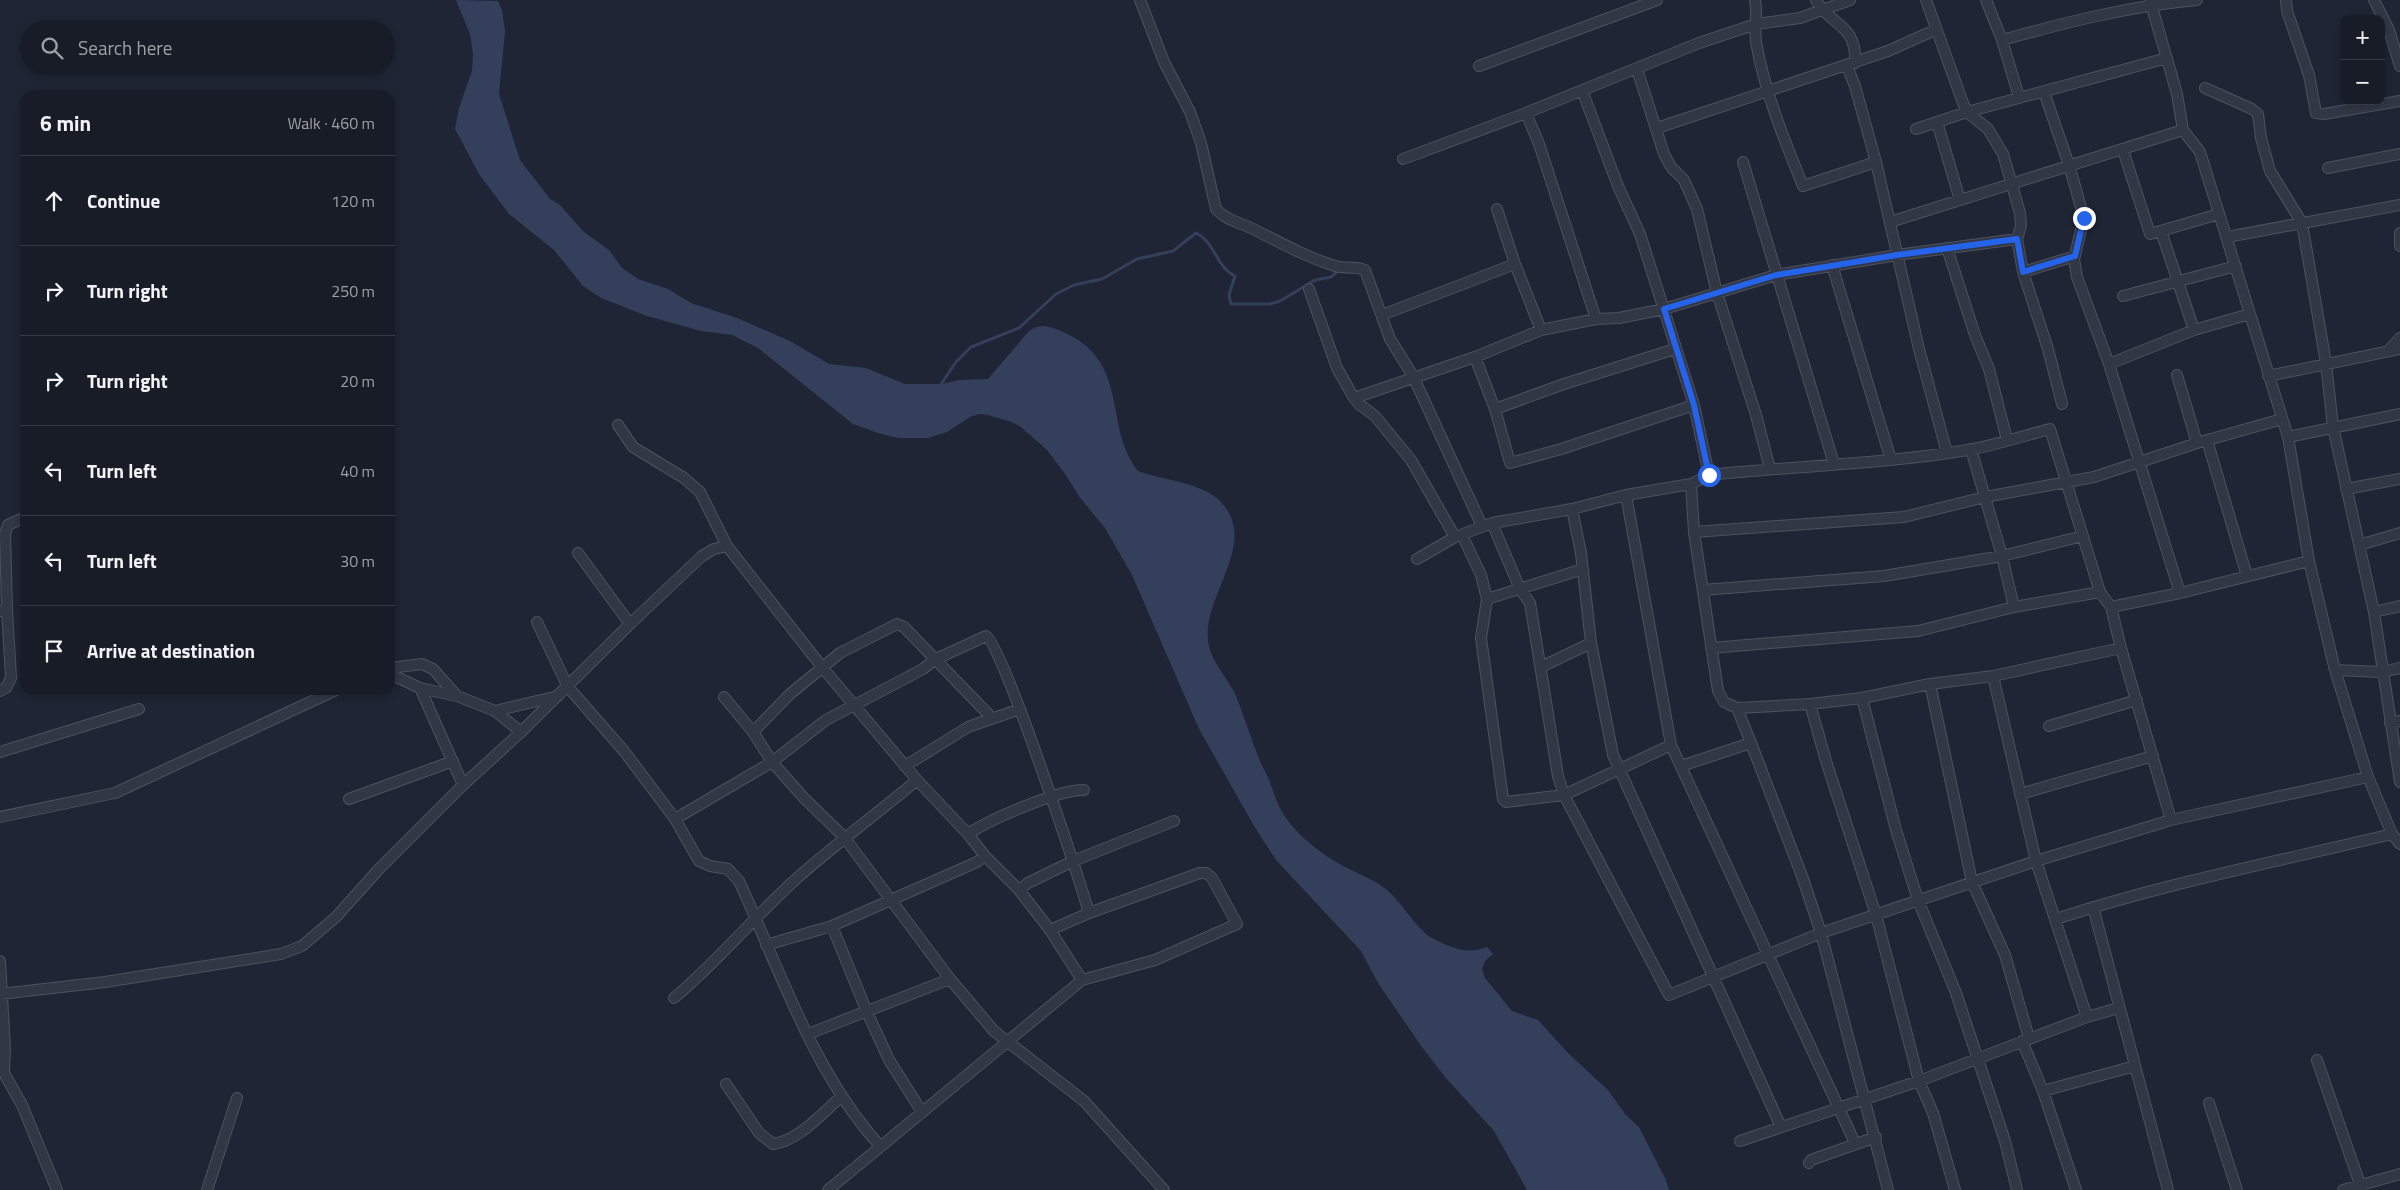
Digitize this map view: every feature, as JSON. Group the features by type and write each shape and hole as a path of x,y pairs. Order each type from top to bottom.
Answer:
{"street":[{"path":"1140,0 1164,62 1190,112 1201,143 1216,209 1223,217 1257,231 1293,251 1338,267 1365,270 1390,339 1413,376 1520,589 1530,603 1558,776 1564,795 1669,995 1821,933 2036,861 2171,820 2368,777"},
{"path":"1479,66 1657,0"},
{"path":"1755,0 1758,17 1756,41 1768,92 1775,118 1803,186 1876,162"},
{"path":"1816,0 1849,35 1855,50 1851,64 1855,86 1876,162 1919,349 1947,453"},
{"path":"1403,159 1526,113 1699,43 1756,24 1786,21 1850,0"},
{"path":"1926,0 1935,30 1967,112 1980,121 1994,136 2003,154 2020,219 2017,239 2023,272 2048,349 2062,404"},
{"path":"1986,0 2002,40 2019,97"},
{"path":"2002,40 2150,2 2197,0"},
{"path":"2286,0 2287,11 2309,75 2316,113 2324,114 2400,101"},
{"path":"2374,0 2389,30 2400,66"},
{"path":"2150,2 2177,94 2183,130 2200,152 2288,437 2309,561 2335,670 2368,777 2392,834 2400,844"},
{"path":"1657,128 1888,52 1935,30"},
{"path":"1916,129 2019,97 2044,92 2167,58"},
{"path":"1637,69 1664,154 1671,167 1684,180 1697,209 1717,293 1756,415 1770,469"},
{"path":"2205,88 2252,109 2258,114 2261,138 2270,171 2302,223 2326,363 2333,427 2374,612 2382,672 2395,722 2400,782"},
{"path":"1582,90 1618,186 1640,234 1694,405 1709,475"},
{"path":"2044,92 2069,165 2084,218 2075,256 2077,277 2108,364 2180,593"},
{"path":"1526,113 1539,144 1596,319"},
{"path":"1937,122 1960,200"},
{"path":"1890,222 2183,130"},
{"path":"2123,150 2150,234 2219,214"},
{"path":"2328,168 2400,154"},
{"path":"1743,162 1834,464"},
{"path":"2227,237 2400,205"},
{"path":"1497,209 1515,264 1541,330"},
{"path":"2161,231 2194,330"},
{"path":"2400,233 2400,246"},
{"path":"1354,398 1372,393 1413,376 1475,357 1541,330 1596,319 1619,318 1664,309 1776,275 1897,255 2017,239"},
{"path":"1947,248 1975,335 1990,369 2008,440"},
{"path":"2023,272 2075,256"},
{"path":"1382,315 1515,264"},
{"path":"1832,265 1891,460"},
{"path":"2124,296 2177,280 2236,266"},
{"path":"1309,289 1337,368 1354,398 1374,416 1411,460 1459,536 1481,576 1487,599 1481,638 1503,799 1506,802 1564,795 1671,745"},
{"path":"2108,364 2194,330 2250,314"},
{"path":"2388,351 2400,338"},
{"path":"1495,409 1564,384 1675,349"},
{"path":"2268,376 2400,349"},
{"path":"1475,357 1495,409 1510,463 1561,449 1694,405"},
{"path":"2177,375 2202,442 2247,576"},
{"path":"2288,437 2400,414"},
{"path":"1694,532 1904,517 2066,482 2140,463 2202,442 2282,419"},
{"path":"618,426 633,447 684,478 700,492 727,546 822,667 916,780 968,834 985,856 1019,890 1050,930 1082,980"},
{"path":"1417,558 1487,524 1572,509 1626,495 1691,484 1709,475 1891,460 1947,453 1971,449 2050,429 2100,592 2111,607 2171,820"},
{"path":"1971,449 2002,556 2014,607"},
{"path":"2346,489 2400,479"},
{"path":"1691,484 1694,532 1718,691 1724,702 1737,708 1810,704 1862,698 1930,684 1993,676 2121,648"},
{"path":"1626,495 1671,745 1855,1143"},
{"path":"1572,509 1583,569 1591,643 1608,735 1619,769 1715,977 1781,1127"},
{"path":"0,691 6,688 11,678 4,610 5,534 8,525 20,519"},
{"path":"2358,545 2400,533"},
{"path":"1703,590 1884,576 2002,556 2083,536"},
{"path":"0,994 105,982 281,954 302,946 336,917 379,869 463,785 568,687 630,624 702,556 727,546"},
{"path":"578,553 630,624"},
{"path":"2111,607 2180,593 2309,561"},
{"path":"1487,599 1583,569"},
{"path":"1711,648 1918,631 2014,607 2100,592"},
{"path":"2374,612 2400,606"},
{"path":"536,622 568,687 624,751 675,819 699,860 710,866 728,869 733,873 757,918 766,946 808,1034 842,1096 860,1124 880,1146"},
{"path":"753,732 790,694 840,653 897,624 904,627 992,718"},
{"path":"675,819 772,762 826,720 923,669 934,660 986,636 990,638 1020,709 1074,862 1089,913"},
{"path":"1541,667 1591,643"},
{"path":"395,667 422,664 433,669 457,696"},
{"path":"2335,670 2382,672 2400,668"},
{"path":"395,676 420,688 457,696 495,711 521,732"},
{"path":"1993,676 2036,861 2087,1017"},
{"path":"1930,684 1972,882 2005,955 2026,1040 2076,1190"},
{"path":"420,688 463,785"},
{"path":"0,817 115,792 325,695"},
{"path":"495,711 558,696"},
{"path":"724,697 753,732 772,762 804,798 844,837 950,979 994,1031 1084,1102 1164,1190"},
{"path":"1862,698 1896,830 1918,900 1956,993 2005,1141 2017,1190"},
{"path":"2049,726 2136,700"},
{"path":"1810,704 1826,761 1876,915 1920,1081 1933,1113 1955,1190"},
{"path":"0,752 139,708"},
{"path":"1737,708 1802,876 1821,933 1864,1100 1876,1137 1888,1190"},
{"path":"905,766 968,728 1020,709"},
{"path":"1681,766 1751,743"},
{"path":"2020,794 2153,756"},
{"path":"349,798 453,760"},
{"path":"674,998 695,980 794,880 844,837 916,780"},
{"path":"968,834 989,821 1051,798 1076,790 1084,790"},
{"path":"1019,890 1028,883 1074,862 1174,821"},
{"path":"2056,919 2093,907 2392,834"},
{"path":"766,946 832,926 977,862 985,856"},
{"path":"828,1190 1082,980 1155,960 1237,924 1212,878 1206,873 1089,913 1050,930"},
{"path":"2093,907 2118,1008 2168,1190"},
{"path":"832,926 889,1060 922,1112"},
{"path":"0,961 0,994 5,1048 2,1068 22,1106 57,1190"},
{"path":"808,1034 950,979"},
{"path":"1740,1140 1920,1081 2087,1017 2118,1008"},
{"path":"2317,1060 2361,1187"},
{"path":"2043,1091 2135,1066"},
{"path":"726,1084 759,1133 773,1144 783,1143 796,1135 842,1096"},
{"path":"207,1190 237,1098"},
{"path":"2209,1103 2236,1190"},
{"path":"1808,1164 1811,1160 1876,1137"},
{"path":"2343,1190 2361,1187 2400,1174"}],"water":[{"path":"456,0 498,1 502,10 505,31 499,94 520,160 550,199 559,204 584,232 609,250 622,268 638,279 668,289 691,303 737,318 790,341 829,364 866,368 905,384 942,384 959,380 988,379 1029,331 1037,327 1044,326 1056,329 1083,344 1098,359 1107,376 1127,453 1138,471 1202,489 1213,495 1223,504 1230,515 1234,531 1233,547 1229,564 1210,617 1208,634 1210,650 1215,662 1236,696 1259,759 1278,805 1286,818 1306,840 1322,853 1347,868 1373,880 1387,890 1416,924 1434,939 1459,949 1472,950 1487,947 1493,954 1485,961 1482,969 1485,978 1512,1011 1538,1020 1568,1053 1608,1090 1626,1115 1639,1127 1665,1178 1669,1190 1527,1190 1494,1131 1445,1077 1419,1043 1378,983 1361,951 1276,860 1254,826 1199,729 1132,575 1105,528 1081,499 1047,450 1021,427 1012,422 979,414 970,417 947,432 928,438 898,438 853,424 758,348 732,335 701,331 647,316 601,298 583,286 554,250 509,214 479,174 455,129 459,108 472,71 473,54 470,34"}],"waterway":[{"path":"939,387 956,362 971,347 1019,328 1056,294 1074,285 1102,279 1137,259 1173,251 1196,233 1207,242 1224,267 1235,276 1229,295 1231,304 1270,304 1280,301 1315,280 1331,277 1338,271"}],"route":[{"path":"1709,475 1694,405 1664,309 1776,275 1897,255 2017,239 2023,272 2075,256 2080,242 2084,218"}]}
